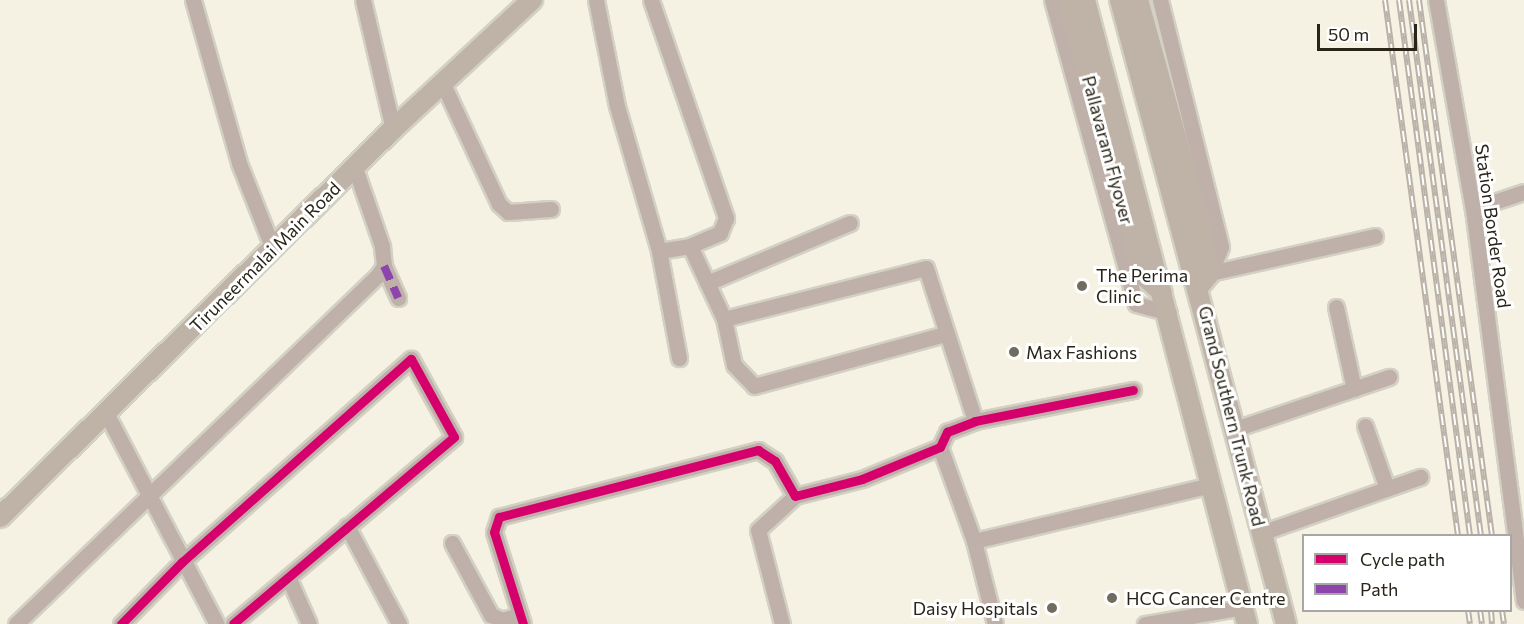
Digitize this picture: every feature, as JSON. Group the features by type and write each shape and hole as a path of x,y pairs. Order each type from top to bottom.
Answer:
{"main road":[{"name":"Tiruneermalai Main Road","path":"0,517 393,129 532,0"},
{"name":"Pallavaram Flyover","path":"1067,0 1143,275 1162,292"},
{"name":"Grand Southern Trunk Road","path":"1085,0 1169,313 1210,485 1245,616"},
{"name":"Grand Southern Trunk Road","path":"1120,0 1205,280 1232,430 1286,624"},
{"path":"1138,0 1201,227 1205,280"}],"street":[{"path":"193,0 239,163 273,249"},
{"path":"363,0 393,129"},
{"path":"596,0 617,106 659,251 679,358"},
{"path":"651,0 726,218 720,233 690,246 659,251"},
{"path":"1052,0 1136,304 1169,313"},
{"path":"1160,0 1221,248 1205,280"},
{"name":"Station Border Road","path":"1436,0 1473,209 1524,601"},
{"path":"443,84 499,204 508,212 551,209"},
{"path":"355,168 384,266 398,298"},
{"path":"1473,209 1524,192"},
{"path":"707,283 850,223"},
{"path":"1205,280 1375,236"},
{"path":"690,246 724,319 734,365 754,386 946,333"},
{"path":"16,624 384,266"},
{"path":"724,319 919,267 930,274 946,333 975,421"},
{"path":"1336,307 1354,389"},
{"path":"121,624 182,562 411,359 454,437 233,624"},
{"path":"1232,430 1389,377"},
{"path":"782,624 758,530 795,496 862,479 940,447 947,432 975,421 1133,390"},
{"path":"106,413 182,562 217,624"},
{"path":"1365,426 1387,489"},
{"path":"940,447 974,541 995,624"},
{"path":"452,543 491,615 502,620 521,619 494,532 499,517 758,450 775,461 795,496"},
{"path":"1261,533 1420,477"},
{"path":"974,541 1210,485"},
{"path":"347,526 399,624"},
{"path":"288,577 309,624"},
{"path":"1145,624 1245,616"}],"railway":[{"path":"1385,0 1458,534"},
{"path":"1399,0 1470,534"},
{"path":"1409,0 1481,534"},
{"path":"1419,0 1492,534"},
{"path":"1468,612 1470,624"},
{"path":"1480,612 1482,624"},
{"path":"1491,612 1492,624"},
{"path":"1502,612 1504,624"}],"marked path":[{"path":"384,266 398,298"}],"cycle path":[{"path":"121,624 182,562 411,359 454,437 233,624"},
{"path":"523,624 494,532 499,517 758,450 775,461 795,496 862,479 940,447 947,432 975,421 1133,390"}],"place":[{"name":"The Perima Clinic","path":"1082,286"},
{"name":"Max Fashions","path":"1014,352"},
{"name":"HCG Cancer Centre","path":"1112,598"},
{"name":"Daisy Hospitals","path":"1052,608"}]}
